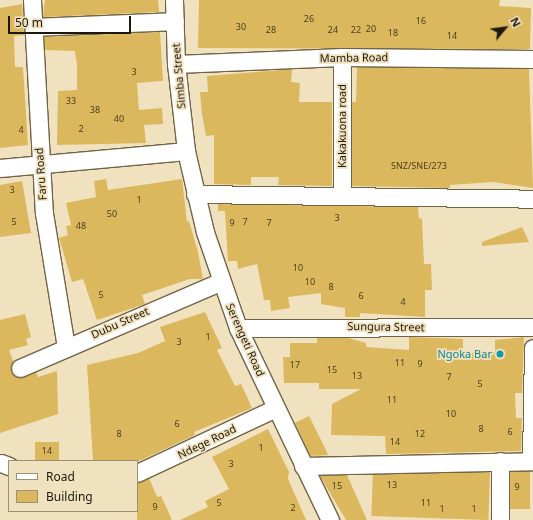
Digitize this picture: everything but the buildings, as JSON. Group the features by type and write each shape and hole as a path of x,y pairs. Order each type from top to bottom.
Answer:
{"street":[{"name":"Faru Road","path":"32,0 40,167 49,255 66,347"},
{"name":"Simba Street","path":"174,0 176,64 186,151"},
{"path":"34,27 175,21"},
{"name":"Mamba Road","path":"176,64 342,57 533,59"},
{"name":"Kakakuona road","path":"342,57 342,194"},
{"path":"0,168 40,167 186,151"},
{"name":"Serengeti Road","path":"186,151 195,194 220,282 238,328 330,520"},
{"path":"195,194 342,194 533,199"},
{"name":"Dubu Street","path":"20,368 220,282"},
{"name":"Sungura Street","path":"238,328 533,327"},
{"path":"303,466 532,461 533,348"},
{"name":"Ndege Road","path":"138,473 276,408"},
{"path":"500,461 500,520"}],"place":[{"name":"Ngoka Bar","path":"500,354"}]}
